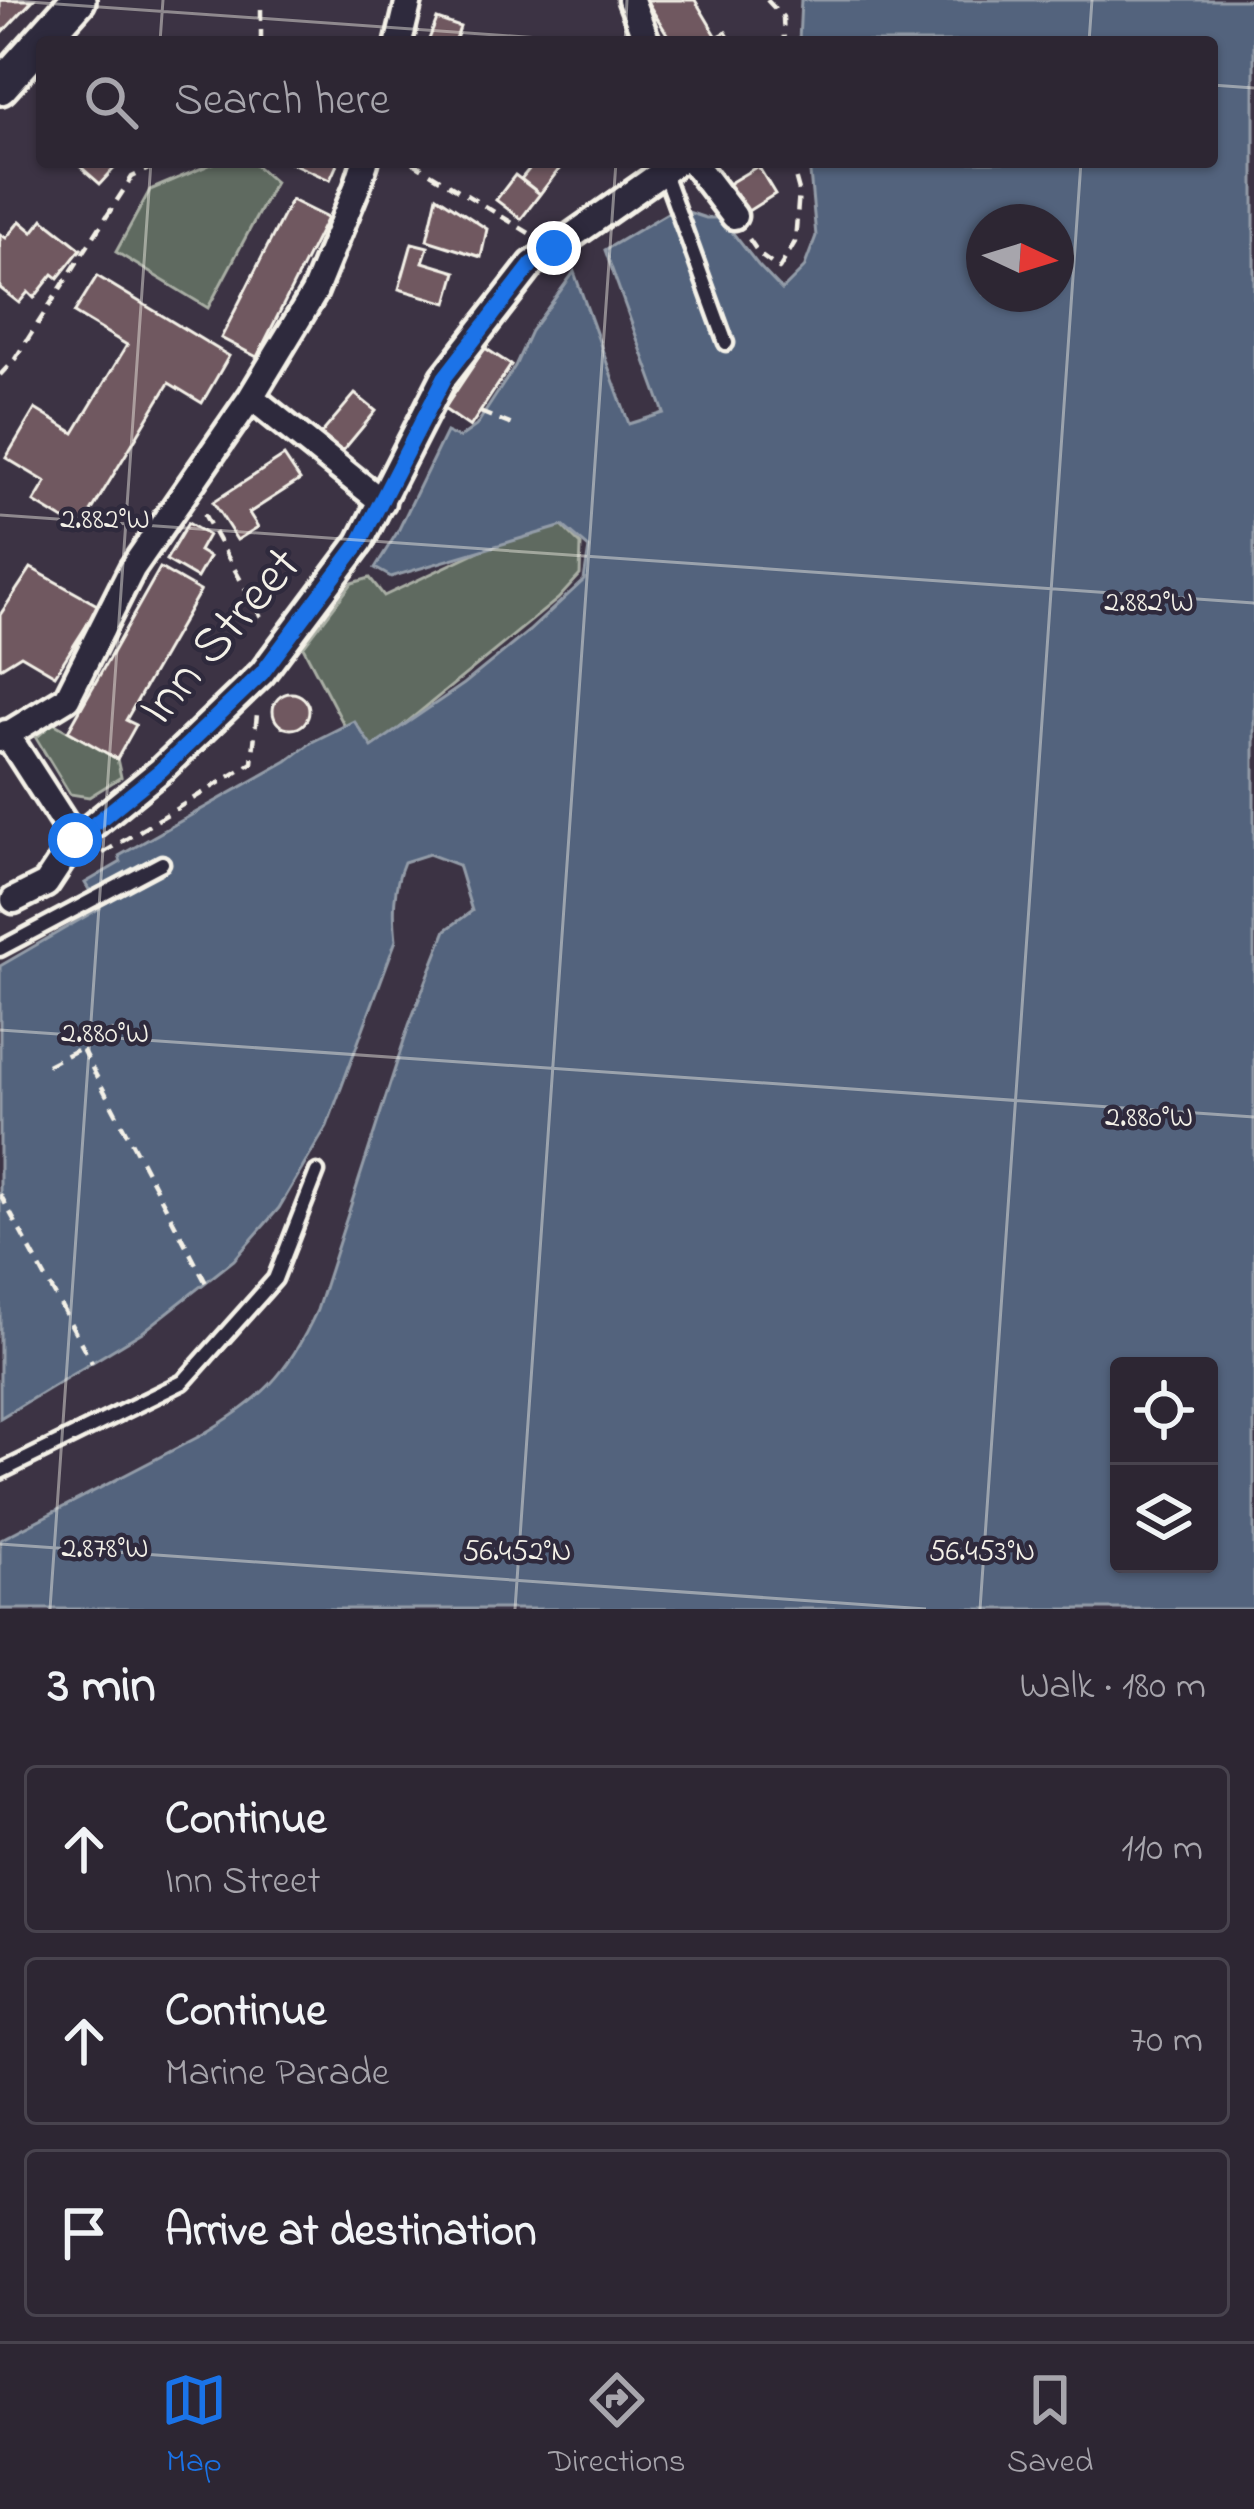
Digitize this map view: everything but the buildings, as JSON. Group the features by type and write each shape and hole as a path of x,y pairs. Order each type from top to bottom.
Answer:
{"main road":[{"path":"46,36 78,0"},
{"path":"0,87 36,47"}],"street":[{"path":"400,36 409,0"},
{"path":"631,0 644,36"},
{"path":"75,840 3,736 67,698 132,569 251,398 314,293 363,168"},
{"name":"Inn Street","path":"14,900 46,884 75,840 161,770 262,673 360,542 445,377 532,264 669,168"},
{"path":"698,168 734,216"},
{"path":"251,398 382,502"}],"lane":[{"path":"670,168 726,343"},
{"path":"0,949 162,863"},
{"path":"0,1472 183,1382 275,1279 317,1172"}],"path":[{"path":"261,36 262,0"},
{"path":"767,0 783,17 784,36"},
{"path":"0,375 15,359 132,177 150,168"},
{"path":"422,168 554,248"},
{"path":"734,216 760,255 779,269 796,242 799,191 793,168"},
{"path":"480,412 517,427"},
{"path":"189,488 280,649"},
{"path":"97,857 252,763 262,673"},
{"path":"47,1065 113,1031"},
{"path":"82,1049 206,1282"},
{"path":"0,1194 92,1363"}],"green space":[{"path":"202,168 259,168 275,182 208,308 116,252 150,190"},
{"path":"542,521 562,526 581,545 580,575 558,599 362,759 303,647 352,583 370,578 384,596"},
{"path":"53,723 117,759 121,777 89,797 70,794 36,738"}],"water":[{"path":"801,0 1254,0 1254,1609 0,1609 0,1540 200,1436 256,1397 283,1370 317,1310 409,1025 446,930 472,911 458,865 429,854 404,862 395,900 396,940 327,1126 279,1208 234,1260 144,1331 0,1418 0,966 100,908 85,883 121,862 119,856 354,721 372,747 464,684 584,580 589,548 563,526 391,577 375,568 446,432 459,438 476,426 515,366 531,331 574,272 629,424 664,413 605,250 676,208 721,218 782,290 804,268 816,236 810,168 1218,168 1218,36 799,36"}],"route":[{"path":"75,840 161,770 262,673 360,542 445,377 532,264 554,248"}]}
